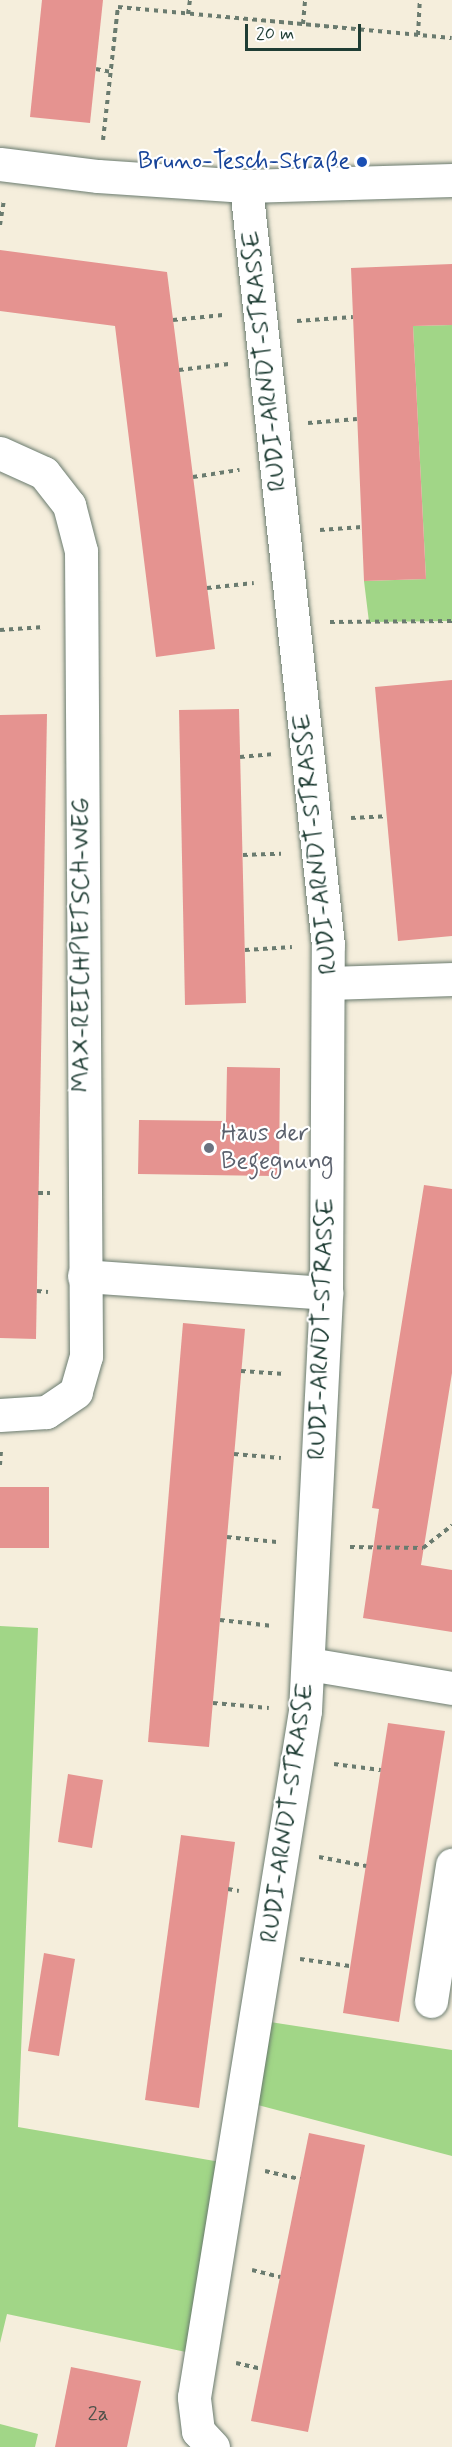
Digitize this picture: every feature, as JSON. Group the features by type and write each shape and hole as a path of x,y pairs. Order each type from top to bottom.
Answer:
{"street":[{"path":"0,164 98,176 246,186 452,180"},
{"name":"RUDI-ARNDT-STRASSE","path":"205,2439 194,2397 268,1954 305,1711 326,1293 330,983 328,945 246,186"},
{"name":"MAX-REICHPIETSCH-WEG","path":"0,453 44,473 69,505 81,551 86,1356 76,1392 46,1412 0,1415"},
{"path":"330,983 452,979"},
{"path":"84,1276 326,1293"},
{"path":"309,1664 452,1688"},
{"path":"431,2001 452,1865"}],"path":[{"path":"98,176 118,8 115,0"},
{"path":"188,14 190,0"},
{"path":"303,24 305,0"},
{"path":"418,35 420,0"},
{"path":"118,8 452,38"},
{"path":"96,69 111,72"},
{"path":"173,320 353,317"},
{"path":"179,370 265,359"},
{"path":"272,426 357,419"},
{"path":"193,477 276,465"},
{"path":"207,588 288,580"},
{"path":"293,623 452,621"},
{"path":"0,630 80,624"},
{"path":"245,950 328,945"},
{"path":"241,1371 322,1377"},
{"path":"234,1454 317,1461"},
{"path":"227,1537 314,1546 423,1548 452,1525"},
{"path":"220,1620 310,1629"},
{"path":"213,1703 305,1711"},
{"path":"298,1758 381,1770"},
{"path":"284,1850 366,1866"},
{"path":"268,1954 350,1966"}],"green space":[{"path":"452,325 452,621 369,622 364,581 426,579 413,326"},
{"path":"0,1626 38,1628 18,2127 232,2164 200,2355 7,2314 0,2343"},
{"path":"257,2020 452,2050 452,2156 243,2101"},
{"path":"0,2424 38,2434 35,2447 0,2447"}],"building":[{"path":"42,0 103,0 90,123 30,117"},
{"path":"0,250 167,272 215,649 156,657 115,326 0,311"},
{"path":"452,264 452,325 413,326 426,579 364,581 351,268"},
{"path":"452,680 452,936 398,941 375,687"},
{"path":"239,709 246,1003 185,1005 179,710"},
{"path":"47,714 36,1339 0,1338 0,715"},
{"name":"Haus der Begegnung","path":"227,1067 280,1068 279,1176 138,1174 139,1120 226,1121"},
{"path":"424,1185 452,1189 452,1373 421,1565 452,1570 452,1632 363,1618 379,1509 372,1508"},
{"path":"183,1323 245,1329 209,1747 148,1742"},
{"path":"0,1487 49,1487 49,1548 0,1548"},
{"path":"388,1723 445,1731 399,2022 343,2013"},
{"path":"68,1774 103,1780 92,1848 58,1842"},
{"path":"181,1835 235,1842 199,2108 145,2100"},
{"path":"44,1953 75,1959 59,2056 28,2051"},
{"path":"309,2133 365,2145 308,2432 251,2421"},
{"path":"71,2367 141,2381 127,2447 55,2447"}],"place":[{"name":"Bruno-Tesch-Straße","path":"362,162"},
{"name":"Haus der Begegnung","path":"209,1148"}]}
